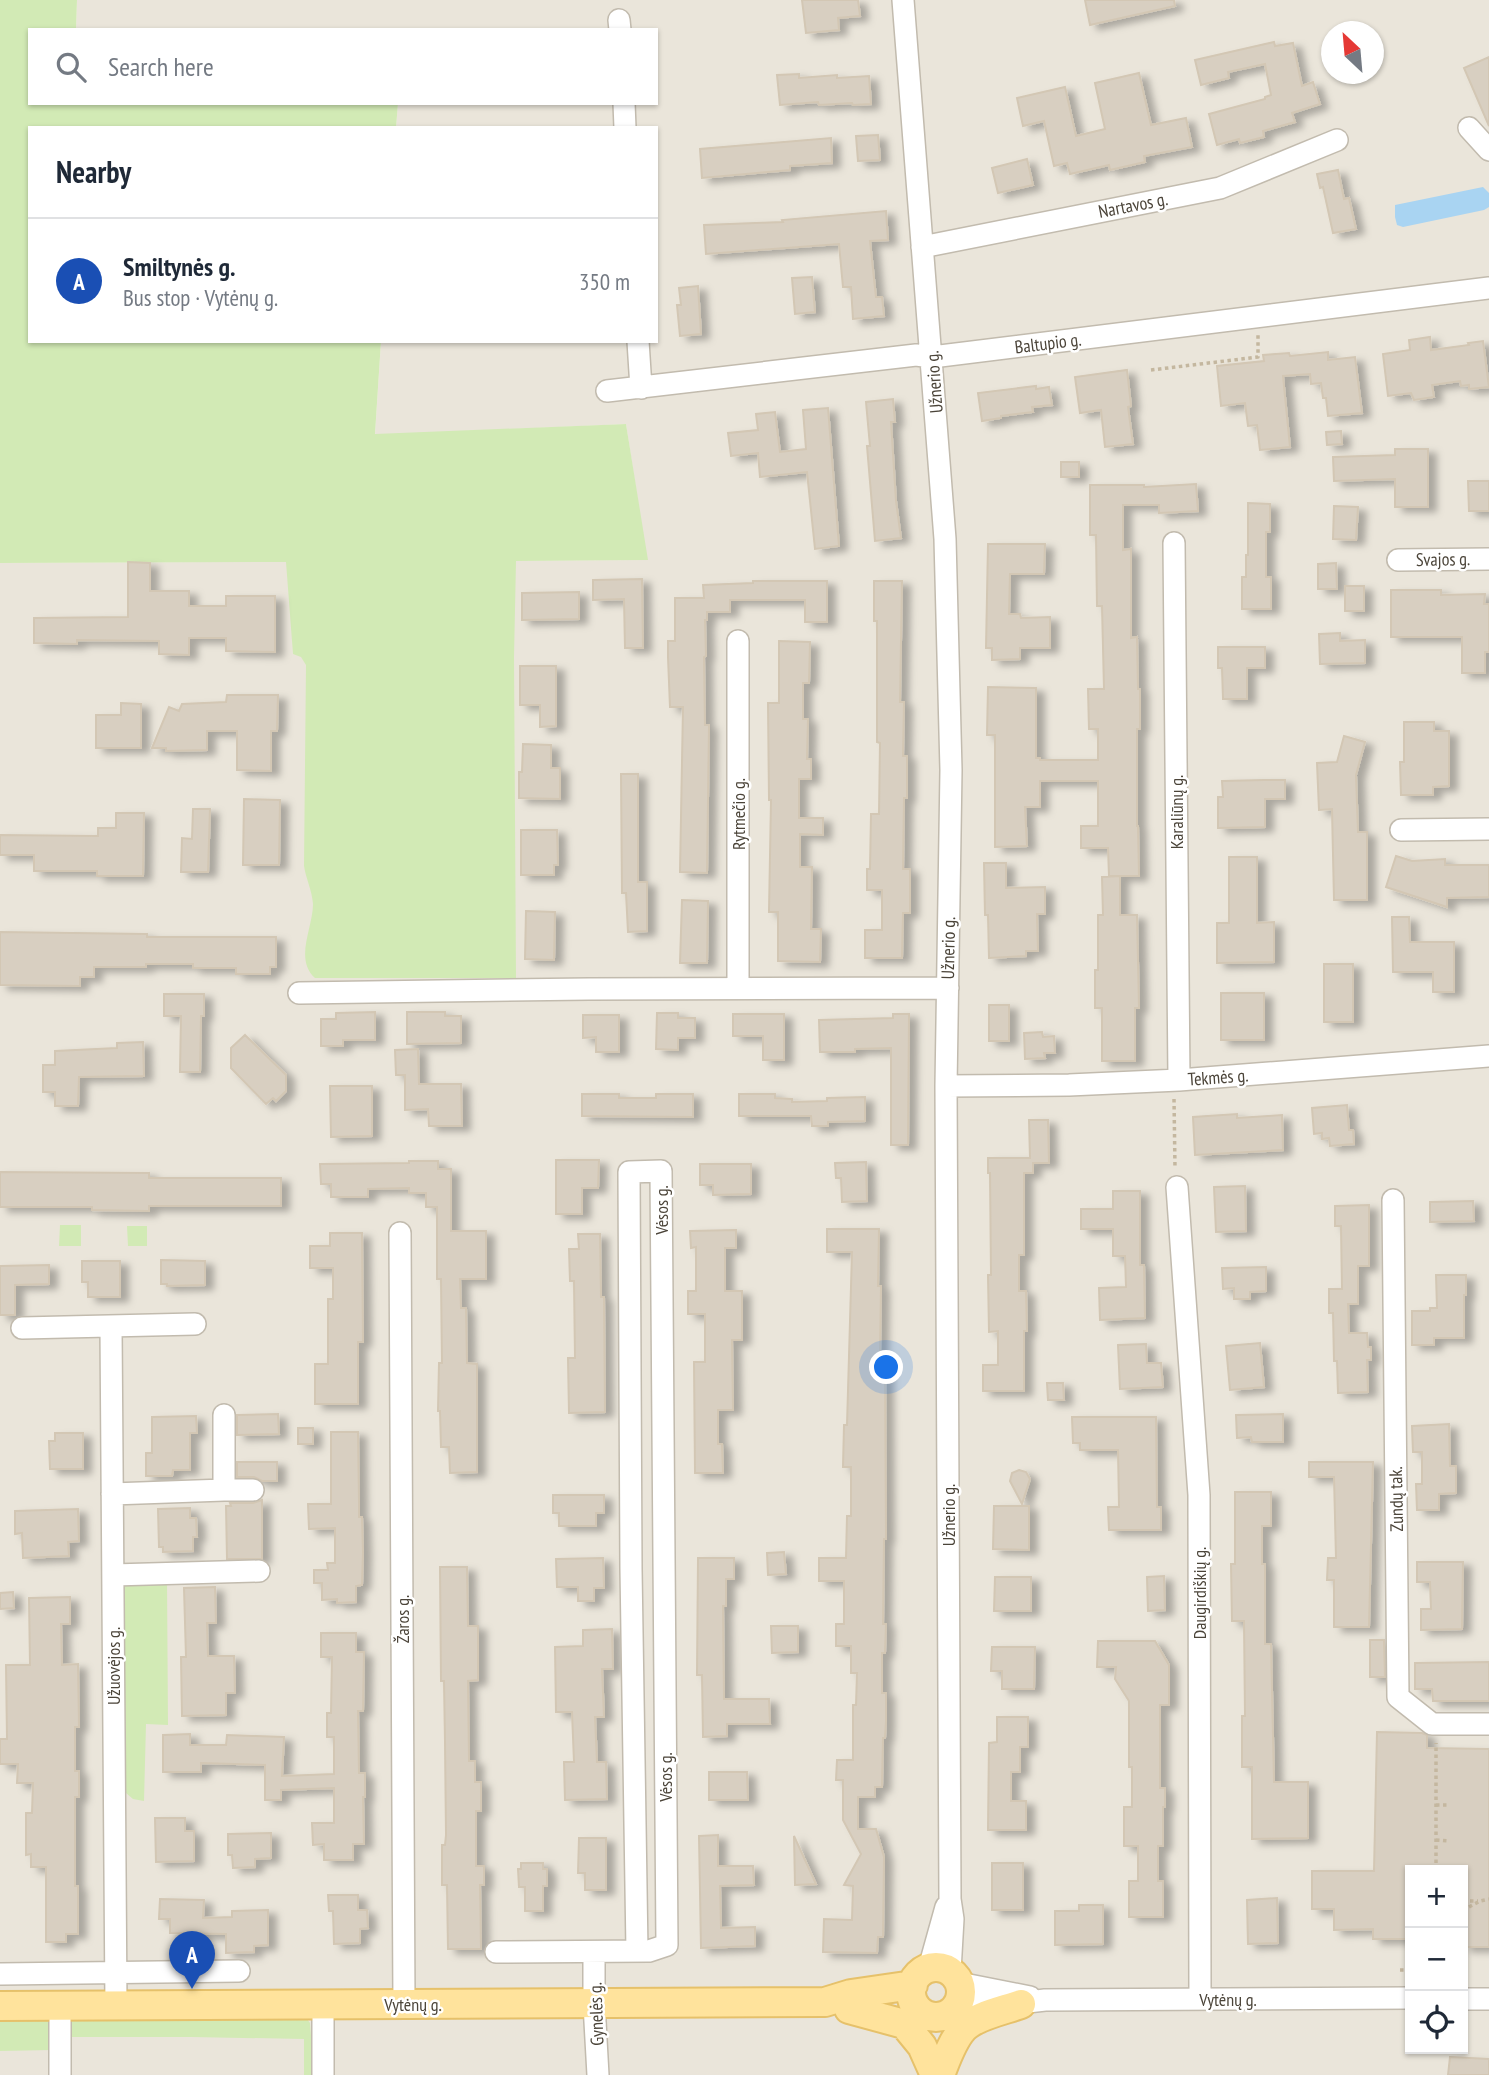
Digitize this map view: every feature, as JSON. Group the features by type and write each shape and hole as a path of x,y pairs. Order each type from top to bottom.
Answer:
{"main road":[{"name":"Vytėnų g.","path":"0,2006 837,2006 851,1994 937,1990"},
{"name":"Užnerio g.","path":"937,1990 937,2075"},
{"path":"937,2075 962,2029 970,2022 1033,2002"},
{"path":"837,2006 904,2024 922,2046 937,2075"}],"street":[{"name":"Užnerio g.","path":"903,0 945,539 951,770 946,1086 950,1899 953,1919 937,1990"},
{"path":"624,105 625,126"},
{"path":"1469,128 1489,150"},
{"name":"Nartavos g.","path":"922,247 1220,188 1337,140"},
{"name":"Baltupio g.","path":"607,391 916,355 932,357 1489,289"},
{"path":"638,343 641,388"},
{"name":"Karaliūnų g.","path":"1174,543 1176,1081"},
{"name":"Svajos g.","path":"1398,560 1489,559"},
{"name":"Rytmečio g.","path":"738,641 738,988"},
{"path":"1401,830 1489,829"},
{"path":"299,993 947,988"},
{"name":"Tekmės g.","path":"946,1086 1176,1081 1489,1056"},
{"name":"Vėsos g.","path":"661,1171 664,1569 667,1945 649,1951 638,1951 631,1569 629,1172 661,1171"},
{"name":"Daugirdiškių g.","path":"1177,1187 1199,1495 1200,1999"},
{"name":"Zundų tak.","path":"1393,1200 1398,1697 1436,1724"},
{"name":"Žaros g.","path":"400,1233 404,2004"},
{"path":"22,1328 195,1324"},
{"name":"Užuovėjos g.","path":"111,1327 116,2006"},
{"path":"224,1415 224,1490"},
{"path":"113,1494 253,1490"},
{"path":"631,1569 664,1569"},
{"path":"113,1575 259,1571"},
{"path":"1436,1724 1489,1724"},
{"path":"496,1952 638,1951"},
{"name":"Gynelės g.","path":"594,1952 598,2075"},
{"path":"1,1974 239,1971"},
{"name":"Vytėnų g.","path":"937,1990 987,2007 1033,2002 1405,1998"},
{"path":"1468,1999 1489,1999"},
{"path":"323,2005 323,2075"},
{"path":"60,2006 60,2075"}],"path":[{"path":"1151,370 1258,357 1256,317"},
{"path":"1176,1081 1177,1187"},
{"path":"1436,1724 1436,1865"},
{"path":"1436,1805 1450,1805"},
{"path":"1436,1840 1450,1841"},
{"path":"1468,1901 1489,1899"},
{"path":"1469,1907 1480,1901"},
{"path":"1400,1970 1405,1970"}],"shaded area":[{"path":"77,0 1489,0 1489,2075 0,2075 0,563 647,560 626,424 375,435 381,343 658,343 658,126 396,126 398,105 658,105 658,28 76,28"}],"green space":[{"path":"0,0 77,0 76,28 28,28 28,105 398,105 396,126 28,126 28,343 381,343 375,434 626,424 648,560 516,561 516,978 315,978 309,970 305,953 313,904 304,866 306,665 301,657 293,654 286,562 0,563"},
{"path":"60,1225 81,1225 81,1246 59,1246"},
{"path":"127,1226 147,1226 147,1246 128,1246"},
{"path":"167,1579 168,1725 146,1724 144,1801 133,1799 126,1793 123,1585"},
{"path":"304,2015 310,2023 314,2075 304,2075 304,2039 67,2037 70,2019"},
{"path":"0,2017 49,2017 53,2022 52,2050 0,2051"}],"water":[{"path":"1483,187 1489,193 1489,207 1484,210 1403,227 1397,225 1395,205"}],"building":[{"path":"802,0 858,0 860,16 838,18 839,30 806,33"},
{"path":"1085,0 1174,0 1175,6 1090,25"},
{"path":"1274,42 1275,46 1293,43 1302,86 1313,82 1320,104 1292,113 1295,122 1263,131 1264,137 1240,143 1239,139 1217,145 1209,114 1271,95 1265,64 1228,72 1229,78 1201,85 1195,60"},
{"path":"1489,57 1489,126 1464,68"},
{"path":"1139,73 1151,125 1186,118 1192,147 1144,156 1145,162 1110,170 1109,165 1070,174 1067,163 1054,166 1044,121 1023,126 1017,98 1065,87 1076,136 1105,129 1095,83"},
{"path":"799,74 799,78 869,76 871,104 819,105 818,102 780,105 777,75"},
{"path":"878,135 880,160 858,161 856,136"},
{"path":"831,138 832,163 790,166 790,170 702,178 700,149"},
{"path":"1027,159 1033,185 998,193 992,168"},
{"path":"1338,170 1344,199 1349,198 1356,229 1333,233 1323,187 1320,188 1317,174"},
{"path":"886,211 888,240 870,241 876,297 882,297 884,316 853,319 851,287 843,287 839,244 706,254 704,225 783,222 782,220"},
{"path":"812,277 815,312 795,314 792,278"},
{"path":"698,286 701,334 680,336 677,305 681,305 679,288"},
{"path":"1430,337 1431,350 1483,341 1489,387 1469,389 1469,385 1461,386 1460,381 1432,385 1434,397 1414,400 1411,393 1388,396 1383,354 1410,350 1409,340"},
{"path":"1328,352 1328,360 1355,357 1362,413 1328,416 1321,383 1311,384 1310,374 1283,376 1290,447 1260,450 1257,425 1248,426 1245,403 1221,406 1217,366 1264,361 1263,355 1289,353 1290,356"},
{"path":"1127,370 1133,444 1105,447 1101,410 1080,413 1075,377"},
{"path":"1036,386 1036,389 1049,387 1052,405 1032,407 1033,412 982,421 978,393"},
{"path":"893,399 895,422 891,422 901,538 875,541 866,402"},
{"path":"828,408 839,546 815,549 807,472 760,477 758,453 731,456 728,433 758,430 756,414 775,412 780,452 806,449 803,410"},
{"path":"1341,431 1342,444 1327,445 1326,432"},
{"path":"1395,449 1428,449 1428,507 1395,507 1395,479 1334,481 1333,457 1395,455"},
{"path":"1061,462 1079,462 1079,477 1061,477"},
{"path":"1468,481 1489,481 1489,511 1469,511"},
{"path":"1196,484 1198,511 1159,513 1159,505 1123,505 1123,550 1131,549 1131,638 1137,637 1140,689 1140,729 1137,729 1139,876 1109,876 1108,848 1081,848 1081,826 1098,826 1098,781 1040,781 1040,807 1025,807 1027,846 995,847 995,735 987,735 988,687 1036,688 1036,758 1098,760 1098,729 1089,729 1088,689 1104,689 1102,606 1097,606 1096,535 1090,535 1090,485 1144,487"},
{"path":"1248,503 1270,504 1270,532 1266,532 1266,577 1271,577 1271,609 1242,609 1242,577 1246,577 1248,555"},
{"path":"1334,506 1358,507 1356,540 1333,539"},
{"path":"988,544 1045,544 1044,574 1010,574 1009,614 1020,614 1021,618 1050,617 1050,648 1020,648 1020,659 992,660 992,648 986,648"},
{"path":"128,562 150,563 150,591 189,591 189,606 226,606 226,596 275,596 275,652 226,651 226,638 189,638 189,655 159,654 159,641 77,640 77,644 34,643 34,618 128,617"},
{"path":"1336,563 1337,589 1318,589 1318,564"},
{"path":"642,579 643,648 625,648 624,599 593,600 593,580"},
{"path":"753,581 827,581 827,622 805,622 805,600 730,600 730,612 707,612 704,657 705,725 709,725 707,873 680,872 683,707 670,707 668,657 668,641 675,641 675,598 704,598 703,585"},
{"path":"874,581 902,581 900,702 904,702 903,756 907,756 903,869 910,869 910,913 903,913 902,958 865,958 865,930 882,930 882,890 867,890 871,814 879,814 880,743 877,742 877,621 874,621"},
{"path":"1345,586 1364,586 1364,611 1345,611"},
{"path":"1391,590 1441,590 1441,595 1485,594 1484,604 1489,604 1489,652 1485,652 1485,673 1462,673 1462,637 1391,637"},
{"path":"579,592 579,619 522,620 522,593"},
{"path":"1340,633 1340,641 1365,640 1365,663 1320,664 1319,634"},
{"path":"779,641 810,642 809,683 803,683 803,719 808,719 807,759 811,759 811,779 799,779 799,818 823,818 823,835 800,834 800,867 812,867 811,929 821,929 820,962 778,961 778,912 769,912 771,800 768,703 779,703"},
{"path":"1218,647 1265,647 1265,668 1247,668 1247,699 1223,699"},
{"path":"520,666 556,666 556,726 540,727 540,705 520,705"},
{"path":"227,695 278,695 277,731 271,731 271,771 237,770 237,731 207,731 207,750 166,751 166,748 152,748 169,707 179,711 182,704 226,702"},
{"path":"121,703 141,704 141,748 96,748 96,715 121,715"},
{"path":"1404,722 1434,722 1434,731 1449,731 1449,786 1433,787 1433,795 1401,795 1400,762 1404,762"},
{"path":"1344,736 1365,742 1356,775 1358,832 1367,832 1367,900 1334,900 1332,809 1319,810 1317,763 1337,762"},
{"path":"523,744 551,745 551,768 560,768 560,799 519,798"},
{"path":"621,774 638,774 638,882 647,882 647,931 628,932 626,893 622,893"},
{"path":"1285,780 1285,799 1265,799 1265,827 1218,828 1218,797 1223,797 1222,781"},
{"path":"244,799 280,800 279,865 243,865"},
{"path":"193,809 210,809 208,872 181,872 182,838 192,839"},
{"path":"116,813 144,813 143,876 97,876 97,871 34,871 34,855 0,855 0,835 98,836 98,828 116,828"},
{"path":"521,830 557,830 558,865 554,865 554,875 521,875"},
{"path":"1396,856 1412,861 1445,859 1445,865 1489,865 1489,897 1447,898 1447,907 1386,887"},
{"path":"1229,857 1257,857 1257,923 1274,922 1274,962 1217,963 1217,923 1229,923"},
{"path":"984,863 1006,863 1006,888 1045,887 1045,914 1037,914 1038,951 1026,951 1026,956 989,958"},
{"path":"1120,876 1120,915 1137,915 1139,1008 1135,1008 1135,1061 1102,1061 1102,1008 1095,1008 1098,915 1103,915 1102,877"},
{"path":"682,900 708,901 707,963 680,963"},
{"path":"526,911 555,912 554,960 525,959"},
{"path":"1392,917 1409,917 1410,942 1454,942 1454,992 1433,992 1433,972 1393,972"},
{"path":"0,932 147,934 147,937 276,937 276,967 270,967 270,974 236,974 236,968 193,968 193,964 94,967 94,977 80,977 80,986 0,985"},
{"path":"1324,964 1353,964 1353,1022 1324,1022"},
{"path":"1221,993 1264,993 1264,1040 1221,1040"},
{"path":"164,994 204,994 200,1072 180,1072 181,1016 164,1016"},
{"path":"989,1005 1009,1005 1009,1041 989,1041"},
{"path":"375,1012 375,1040 343,1040 343,1046 321,1046 321,1019 336,1019 336,1013"},
{"path":"407,1012 445,1012 445,1016 461,1016 461,1043 407,1044"},
{"path":"657,1013 678,1013 678,1018 695,1018 695,1038 678,1038 678,1050 656,1049"},
{"path":"733,1014 784,1014 784,1060 763,1060 763,1036 733,1036"},
{"path":"893,1014 909,1014 908,1145 891,1145 891,1048 820,1052 819,1020 893,1018"},
{"path":"583,1015 619,1015 619,1052 596,1052 596,1037 583,1038"},
{"path":"1042,1032 1043,1037 1054,1036 1055,1053 1044,1053 1045,1058 1025,1059 1024,1033"},
{"path":"245,1035 286,1075 286,1091 276,1101 273,1098 266,1104 231,1068 231,1048"},
{"path":"143,1042 144,1076 79,1077 78,1106 55,1106 55,1092 43,1092 43,1065 55,1065 55,1051 117,1048 117,1043"},
{"path":"418,1049 419,1084 461,1084 462,1126 429,1126 428,1109 405,1110 405,1075 396,1075 395,1050"},
{"path":"330,1086 372,1086 372,1136 331,1137"},
{"path":"582,1094 656,1098 656,1094 693,1094 693,1117 582,1116"},
{"path":"739,1094 775,1094 775,1098 792,1099 792,1102 865,1097 865,1121 828,1122 828,1126 812,1126 811,1116 739,1116"},
{"path":"1347,1105 1349,1130 1353,1130 1354,1144 1330,1146 1329,1138 1322,1139 1322,1133 1314,1134 1312,1108"},
{"path":"1237,1114 1237,1118 1282,1115 1283,1150 1195,1155 1193,1117"},
{"path":"1029,1120 1048,1120 1049,1163 1033,1163 1033,1173 1024,1173 1024,1255 1019,1255 1019,1291 1026,1291 1024,1391 983,1391 983,1365 998,1365 998,1331 989,1332 988,1275 991,1275 988,1158 1030,1158"},
{"path":"556,1160 599,1160 598,1188 582,1188 582,1214 556,1214"},
{"path":"438,1161 438,1169 451,1169 451,1231 486,1231 486,1279 460,1279 461,1308 466,1308 467,1363 477,1364 477,1472 450,1473 449,1447 441,1447 438,1411 439,1363 442,1363 441,1279 437,1279 437,1207 426,1207 426,1193 409,1193 409,1188 368,1189 368,1197 331,1197 331,1184 321,1184 320,1164"},
{"path":"866,1162 867,1201 842,1202 841,1178 836,1178 835,1163"},
{"path":"700,1164 751,1164 751,1194 713,1195 713,1185 700,1185"},
{"path":"0,1172 149,1173 149,1178 281,1178 281,1206 149,1206 149,1211 92,1210 92,1207 0,1207"},
{"path":"1245,1186 1246,1231 1216,1232 1214,1187"},
{"path":"1113,1191 1140,1191 1140,1265 1144,1265 1145,1318 1100,1320 1099,1288 1126,1287 1125,1256 1113,1256 1113,1229 1081,1229 1081,1209 1113,1209"},
{"path":"1473,1201 1474,1221 1430,1222 1430,1202"},
{"path":"1369,1205 1369,1266 1358,1266 1358,1304 1348,1304 1349,1333 1367,1333 1368,1347 1371,1347 1371,1360 1367,1360 1368,1392 1338,1393 1333,1313 1329,1313 1329,1289 1342,1289 1341,1226 1335,1226 1335,1206"},
{"path":"827,1229 879,1229 880,1353 885,1353 886,1539 883,1624 886,1624 885,1653 882,1653 882,1693 886,1693 886,1721 882,1787 875,1787 875,1797 858,1797 858,1829 876,1829 884,1857 883,1937 878,1937 877,1953 823,1952 824,1919 852,1920 853,1886 844,1885 861,1854 843,1820 843,1780 836,1780 837,1760 853,1760 853,1705 856,1705 857,1673 851,1673 851,1646 836,1646 836,1624 844,1624 844,1581 819,1581 819,1558 846,1558 847,1516 851,1516 851,1467 843,1467 844,1425 847,1425 852,1252 827,1252"},
{"path":"736,1230 736,1248 725,1248 725,1291 742,1291 742,1340 732,1340 733,1410 718,1410 718,1444 722,1444 723,1473 695,1473 694,1362 705,1362 705,1314 688,1314 688,1291 696,1291 696,1247 691,1248 690,1231"},
{"path":"330,1233 362,1233 363,1342 358,1342 358,1404 315,1404 315,1364 328,1364 328,1299 333,1299 333,1268 310,1268 310,1246 330,1246"},
{"path":"578,1234 600,1234 601,1297 604,1297 605,1412 569,1413 568,1358 575,1358 574,1281 570,1281 569,1249 579,1249"},
{"path":"161,1260 205,1261 205,1285 161,1284"},
{"path":"82,1261 120,1261 120,1297 88,1297 88,1282 82,1282"},
{"path":"49,1265 49,1284 15,1285 15,1315 0,1315 0,1266"},
{"path":"1266,1267 1266,1291 1250,1292 1250,1299 1234,1299 1234,1288 1223,1289 1222,1268"},
{"path":"1436,1275 1466,1275 1464,1338 1434,1338 1434,1345 1412,1345 1412,1311 1430,1311 1430,1308 1437,1308"},
{"path":"1260,1343 1264,1387 1230,1390 1226,1346"},
{"path":"1146,1344 1147,1363 1161,1363 1163,1387 1120,1389 1118,1345"},
{"path":"1047,1383 1063,1383 1064,1400 1048,1400"},
{"path":"278,1414 279,1434 237,1435 237,1415"},
{"path":"1283,1414 1283,1442 1252,1442 1251,1437 1237,1438 1236,1415"},
{"path":"196,1416 197,1433 190,1433 190,1470 173,1470 172,1476 146,1476 146,1453 152,1453 152,1417"},
{"path":"1072,1417 1156,1417 1157,1507 1161,1507 1161,1530 1109,1530 1108,1507 1119,1507 1118,1450 1080,1450 1080,1443 1073,1443"},
{"path":"1449,1424 1450,1466 1456,1466 1456,1493 1439,1494 1439,1510 1417,1510 1416,1484 1422,1484 1422,1452 1413,1452 1412,1426"},
{"path":"298,1428 313,1428 313,1444 298,1444"},
{"path":"331,1432 358,1432 359,1517 362,1517 363,1552 362,1585 356,1586 356,1602 337,1603 337,1599 322,1600 322,1583 314,1583 314,1570 328,1570 327,1563 335,1563 335,1528 309,1529 308,1504 331,1504"},
{"path":"55,1433 83,1433 83,1469 50,1469 49,1441 55,1441"},
{"path":"237,1462 277,1462 277,1481 237,1477"},
{"path":"1309,1462 1373,1462 1369,1627 1334,1627 1334,1580 1327,1580 1328,1558 1336,1558 1334,1477 1309,1477"},
{"path":"1019,1470 1026,1472 1030,1479 1022,1504 1010,1481 1012,1473"},
{"path":"1235,1492 1271,1492 1271,1526 1262,1526 1262,1564 1265,1564 1265,1644 1271,1644 1274,1782 1308,1782 1308,1838 1252,1839 1252,1767 1242,1767 1242,1716 1245,1716 1244,1621 1232,1621 1231,1564 1235,1564"},
{"path":"553,1495 604,1495 604,1513 596,1513 596,1526 559,1526 559,1513 553,1513"},
{"path":"262,1500 262,1559 227,1559 226,1506 231,1506 230,1503 253,1503"},
{"path":"994,1506 1029,1506 1029,1550 993,1549"},
{"path":"190,1508 190,1518 196,1518 197,1537 193,1537 193,1551 163,1552 163,1547 159,1547 158,1509"},
{"path":"78,1509 79,1541 68,1542 69,1556 23,1558 22,1533 15,1534 15,1511"},
{"path":"784,1552 786,1574 768,1575 767,1553"},
{"path":"603,1558 604,1588 594,1588 594,1601 578,1601 578,1587 557,1587 556,1559"},
{"path":"698,1558 734,1558 734,1579 726,1579 726,1606 723,1606 724,1699 769,1699 770,1724 727,1724 727,1736 703,1737 702,1675 697,1675"},
{"path":"1417,1562 1463,1562 1462,1629 1421,1630 1421,1609 1431,1609 1430,1582 1417,1582"},
{"path":"440,1567 467,1567 468,1626 478,1626 478,1680 468,1681 469,1761 475,1761 475,1782 481,1782 481,1811 476,1811 476,1866 484,1866 484,1885 480,1885 481,1949 448,1949 447,1885 442,1885 442,1845 445,1845 446,1835"},
{"path":"1164,1576 1165,1610 1148,1611 1147,1577"},
{"path":"995,1577 1031,1577 1031,1611 994,1611"},
{"path":"215,1587 216,1623 207,1623 208,1656 234,1656 235,1693 226,1693 226,1715 182,1716 181,1657 186,1657 184,1588"},
{"path":"13,1592 14,1608 0,1609 0,1593"},
{"path":"70,1597 70,1624 61,1624 62,1665 78,1664 79,1727 75,1727 75,1771 79,1771 79,1797 75,1797 75,1886 78,1886 78,1934 66,1934 66,1942 46,1942 46,1867 31,1867 31,1854 26,1855 26,1813 32,1813 33,1783 17,1783 18,1764 0,1764 0,1739 7,1739 6,1665 30,1665 29,1598"},
{"path":"771,1626 798,1626 798,1652 772,1653"},
{"path":"612,1629 613,1669 602,1669 604,1717 595,1717 597,1762 606,1762 607,1799 565,1800 564,1762 574,1762 572,1712 556,1712 555,1647 583,1646 583,1630"},
{"path":"321,1633 356,1633 356,1652 364,1652 363,1711 358,1711 359,1773 365,1773 364,1844 353,1844 353,1860 324,1860 324,1844 313,1845 312,1823 334,1823 334,1788 281,1790 281,1800 265,1800 265,1765 201,1763 201,1772 163,1772 163,1735 190,1734 190,1745 226,1745 227,1735 284,1737 282,1776 334,1774 334,1737 327,1737 327,1713 331,1713 332,1657 321,1657"},
{"path":"1370,1640 1384,1640 1385,1677 1370,1677"},
{"path":"1098,1641 1155,1641 1169,1665 1169,1705 1160,1705 1160,1788 1165,1788 1165,1807 1163,1846 1158,1846 1158,1881 1163,1881 1163,1917 1129,1917 1129,1881 1138,1881 1138,1846 1124,1846 1124,1807 1132,1807 1129,1701 1115,1679 1116,1667 1097,1667"},
{"path":"992,1647 1035,1647 1034,1689 1002,1689 1002,1671 991,1671"},
{"path":"1489,1662 1489,1701 1433,1701 1432,1689 1415,1689 1415,1663"},
{"path":"997,1717 1028,1717 1028,1747 1020,1747 1020,1772 1011,1772 1011,1801 1026,1801 1026,1830 988,1830 989,1743 997,1742"},
{"path":"1377,1732 1422,1733 1427,1735 1427,1748 1489,1749 1489,1947 1468,1947 1468,1865 1405,1865 1405,1939 1373,1939 1373,1929 1334,1930 1334,1909 1312,1909 1312,1871 1374,1871"},
{"path":"709,1772 747,1772 748,1800 709,1800"},
{"path":"155,1818 185,1818 185,1831 194,1831 194,1861 156,1862"},
{"path":"271,1833 271,1858 255,1859 255,1867 233,1868 232,1855 228,1855 228,1834"},
{"path":"718,1835 718,1866 753,1866 754,1885 720,1886 721,1928 755,1927 755,1946 701,1948 699,1836"},
{"path":"794,1836 816,1884 795,1885"},
{"path":"579,1838 606,1838 606,1890 585,1890 585,1873 578,1873"},
{"path":"521,1863 543,1863 543,1869 547,1869 547,1886 543,1886 543,1911 525,1911 525,1887 519,1887 518,1869 521,1869"},
{"path":"992,1863 1023,1863 1023,1910 992,1910"},
{"path":"328,1895 358,1895 358,1910 367,1910 368,1928 360,1929 360,1943 334,1944 333,1911 329,1911"},
{"path":"1277,1898 1278,1943 1248,1944 1247,1900"},
{"path":"160,1899 204,1900 203,1918 232,1917 232,1911 268,1910 268,1945 254,1946 254,1952 226,1953 226,1934 170,1933 170,1919 159,1919"},
{"path":"1079,1905 1103,1905 1103,1944 1055,1945 1055,1911 1079,1911"},
{"path":"1450,2057 1489,2059 1489,2075 1448,2075"}],"place":[{"name":"Smiltynės g.","path":"192,1989"}]}
